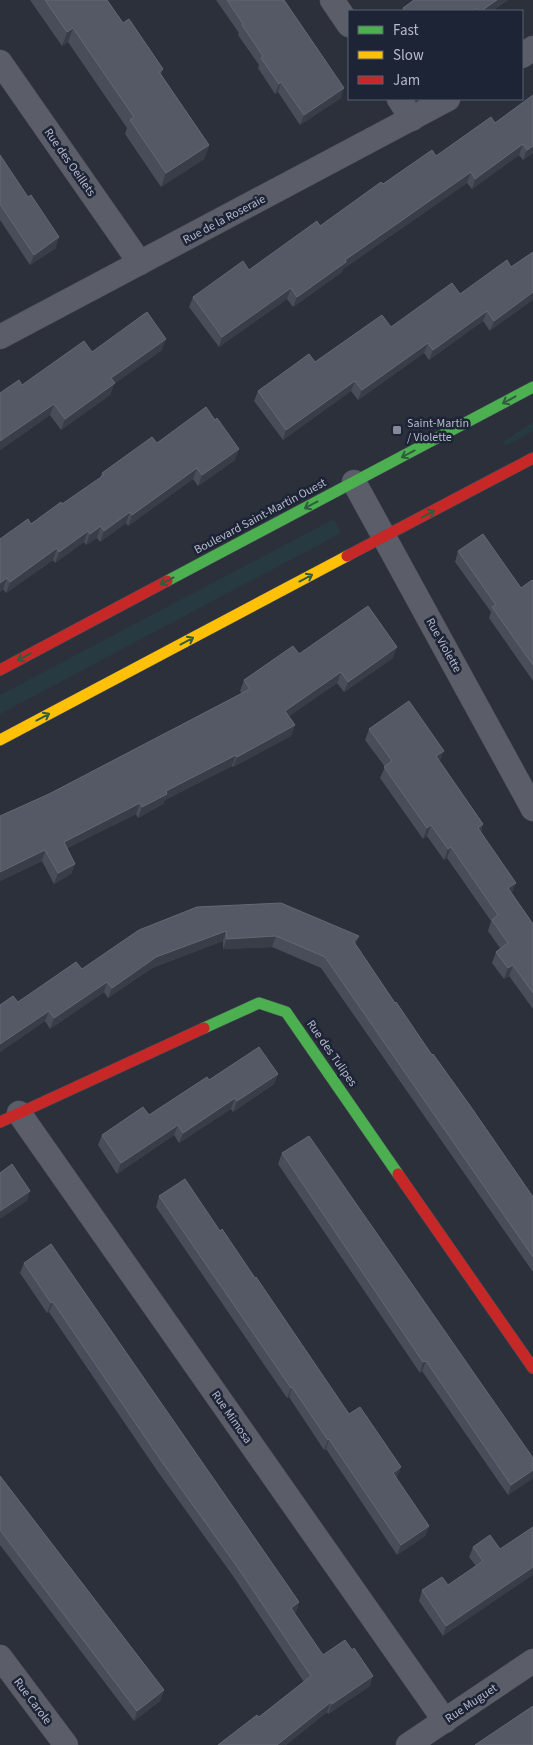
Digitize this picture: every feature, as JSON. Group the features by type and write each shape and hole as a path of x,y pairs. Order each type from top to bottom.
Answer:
{"street":[{"path":"332,0 348,24"},
{"name":"Rue des Oeillets","path":"0,62 140,263"},
{"path":"400,100 412,119"},
{"name":"Rue de la Roseraie","path":"0,337 446,100"},
{"name":"Boulevard Saint-Martin Ouest","path":"0,670 533,387"},
{"path":"0,740 533,458"},
{"name":"Rue Violette","path":"354,482 533,808"},
{"name":"Rue des Tulipes","path":"9,1118 259,1003 286,1012 533,1368"},
{"name":"Rue Mimosa","path":"9,1118 445,1721"},
{"name":"Rue Carole","path":"0,1657 66,1745"},
{"name":"Rue Muguet","path":"408,1745 533,1661"}],"shaded area":[{"path":"533,422 533,431 505,446 503,442"},
{"path":"334,519 341,533 0,714 0,695"}],"building":[{"path":"45,0 107,0 123,23 129,19 163,69 159,72 209,145 166,173 130,120 134,117 73,28 67,32"},
{"path":"227,0 284,0 344,88 304,115 281,82 279,84 261,58 263,56"},
{"path":"414,0 497,0 482,10 477,8 474,10 404,10 403,8"},
{"path":"533,95 533,146 527,150 523,144 475,179 471,172 345,260 346,262 297,297 291,288 222,337 193,297 243,261 249,270 317,221 320,226 381,182 383,184 432,150 436,156 491,117 495,123"},
{"path":"0,155 28,197 31,195 59,237 34,255 0,204"},
{"path":"533,252 533,292 494,321 487,311 433,350 428,343 362,390 355,381 286,430 258,391 309,354 315,362 382,315 391,327 452,283 460,294 507,260 511,267"},
{"path":"147,312 166,339 111,378 115,383 65,419 54,404 0,441 0,393 19,380 22,385 84,341 92,352"},
{"path":"206,407 215,420 217,418 239,449 202,475 197,468 132,515 130,512 104,531 101,526 90,534 88,531 59,552 57,548 10,582 7,578 0,583 0,539 28,519 31,524 61,502 62,504 104,475 102,473 152,437 157,443"},
{"path":"483,534 521,588 533,581 533,665 492,607 496,605 458,551"},
{"path":"368,606 397,647 348,682 341,672 285,711 295,725 237,757 236,755 166,791 167,794 142,807 140,803 64,842 75,864 58,873 45,850 0,872 0,816 49,794 250,689 244,680 293,646 299,654"},
{"path":"409,701 444,751 436,756 483,824 478,828 516,883 508,888 533,924 533,993 513,965 508,968 496,952 508,943 492,920 498,915 451,847 448,849 431,825 427,828 384,767 392,761 369,729"},
{"path":"281,903 359,936 354,942 533,1197 533,1257 325,957 276,936 227,939 226,931 156,957 112,988 107,982 54,1018 49,1011 0,1044 0,1005 13,996 18,1002 76,962 82,969 139,930 197,907"},
{"path":"259,1047 278,1074 237,1101 235,1098 183,1133 178,1125 121,1163 102,1135 143,1107 149,1115 207,1077 209,1080"},
{"path":"309,1136 533,1458 533,1470 511,1485 426,1361 423,1362 282,1153"},
{"path":"12,1164 30,1191 0,1211 0,1173"},
{"path":"185,1179 220,1231 222,1229 256,1277 349,1414 360,1407 401,1467 393,1473 429,1526 401,1545 159,1196"},
{"path":"51,1244 299,1602 291,1608 323,1655 345,1640 352,1650 354,1648 373,1676 332,1704 331,1702 277,1745 218,1745 257,1715 259,1717 311,1676 236,1565 24,1263"},
{"path":"0,1476 164,1690 137,1711 0,1530"},
{"path":"533,1527 533,1567 446,1626 422,1590 442,1577 448,1585 483,1561 473,1547 490,1535 500,1549"},
{"path":"533,1706 533,1745 475,1745"}],"traffic: fast":[{"path":"167,581 533,387"},
{"path":"204,1028 259,1003 286,1012 398,1174"}],"traffic: slow":[{"path":"0,740 347,556"}],"traffic: jam":[{"path":"347,556 533,458"},
{"path":"0,670 167,581"},
{"path":"0,1122 204,1028"},
{"path":"398,1174 533,1368"}],"place":[{"name":"Saint-Martin / Violette","path":"397,430"}]}
